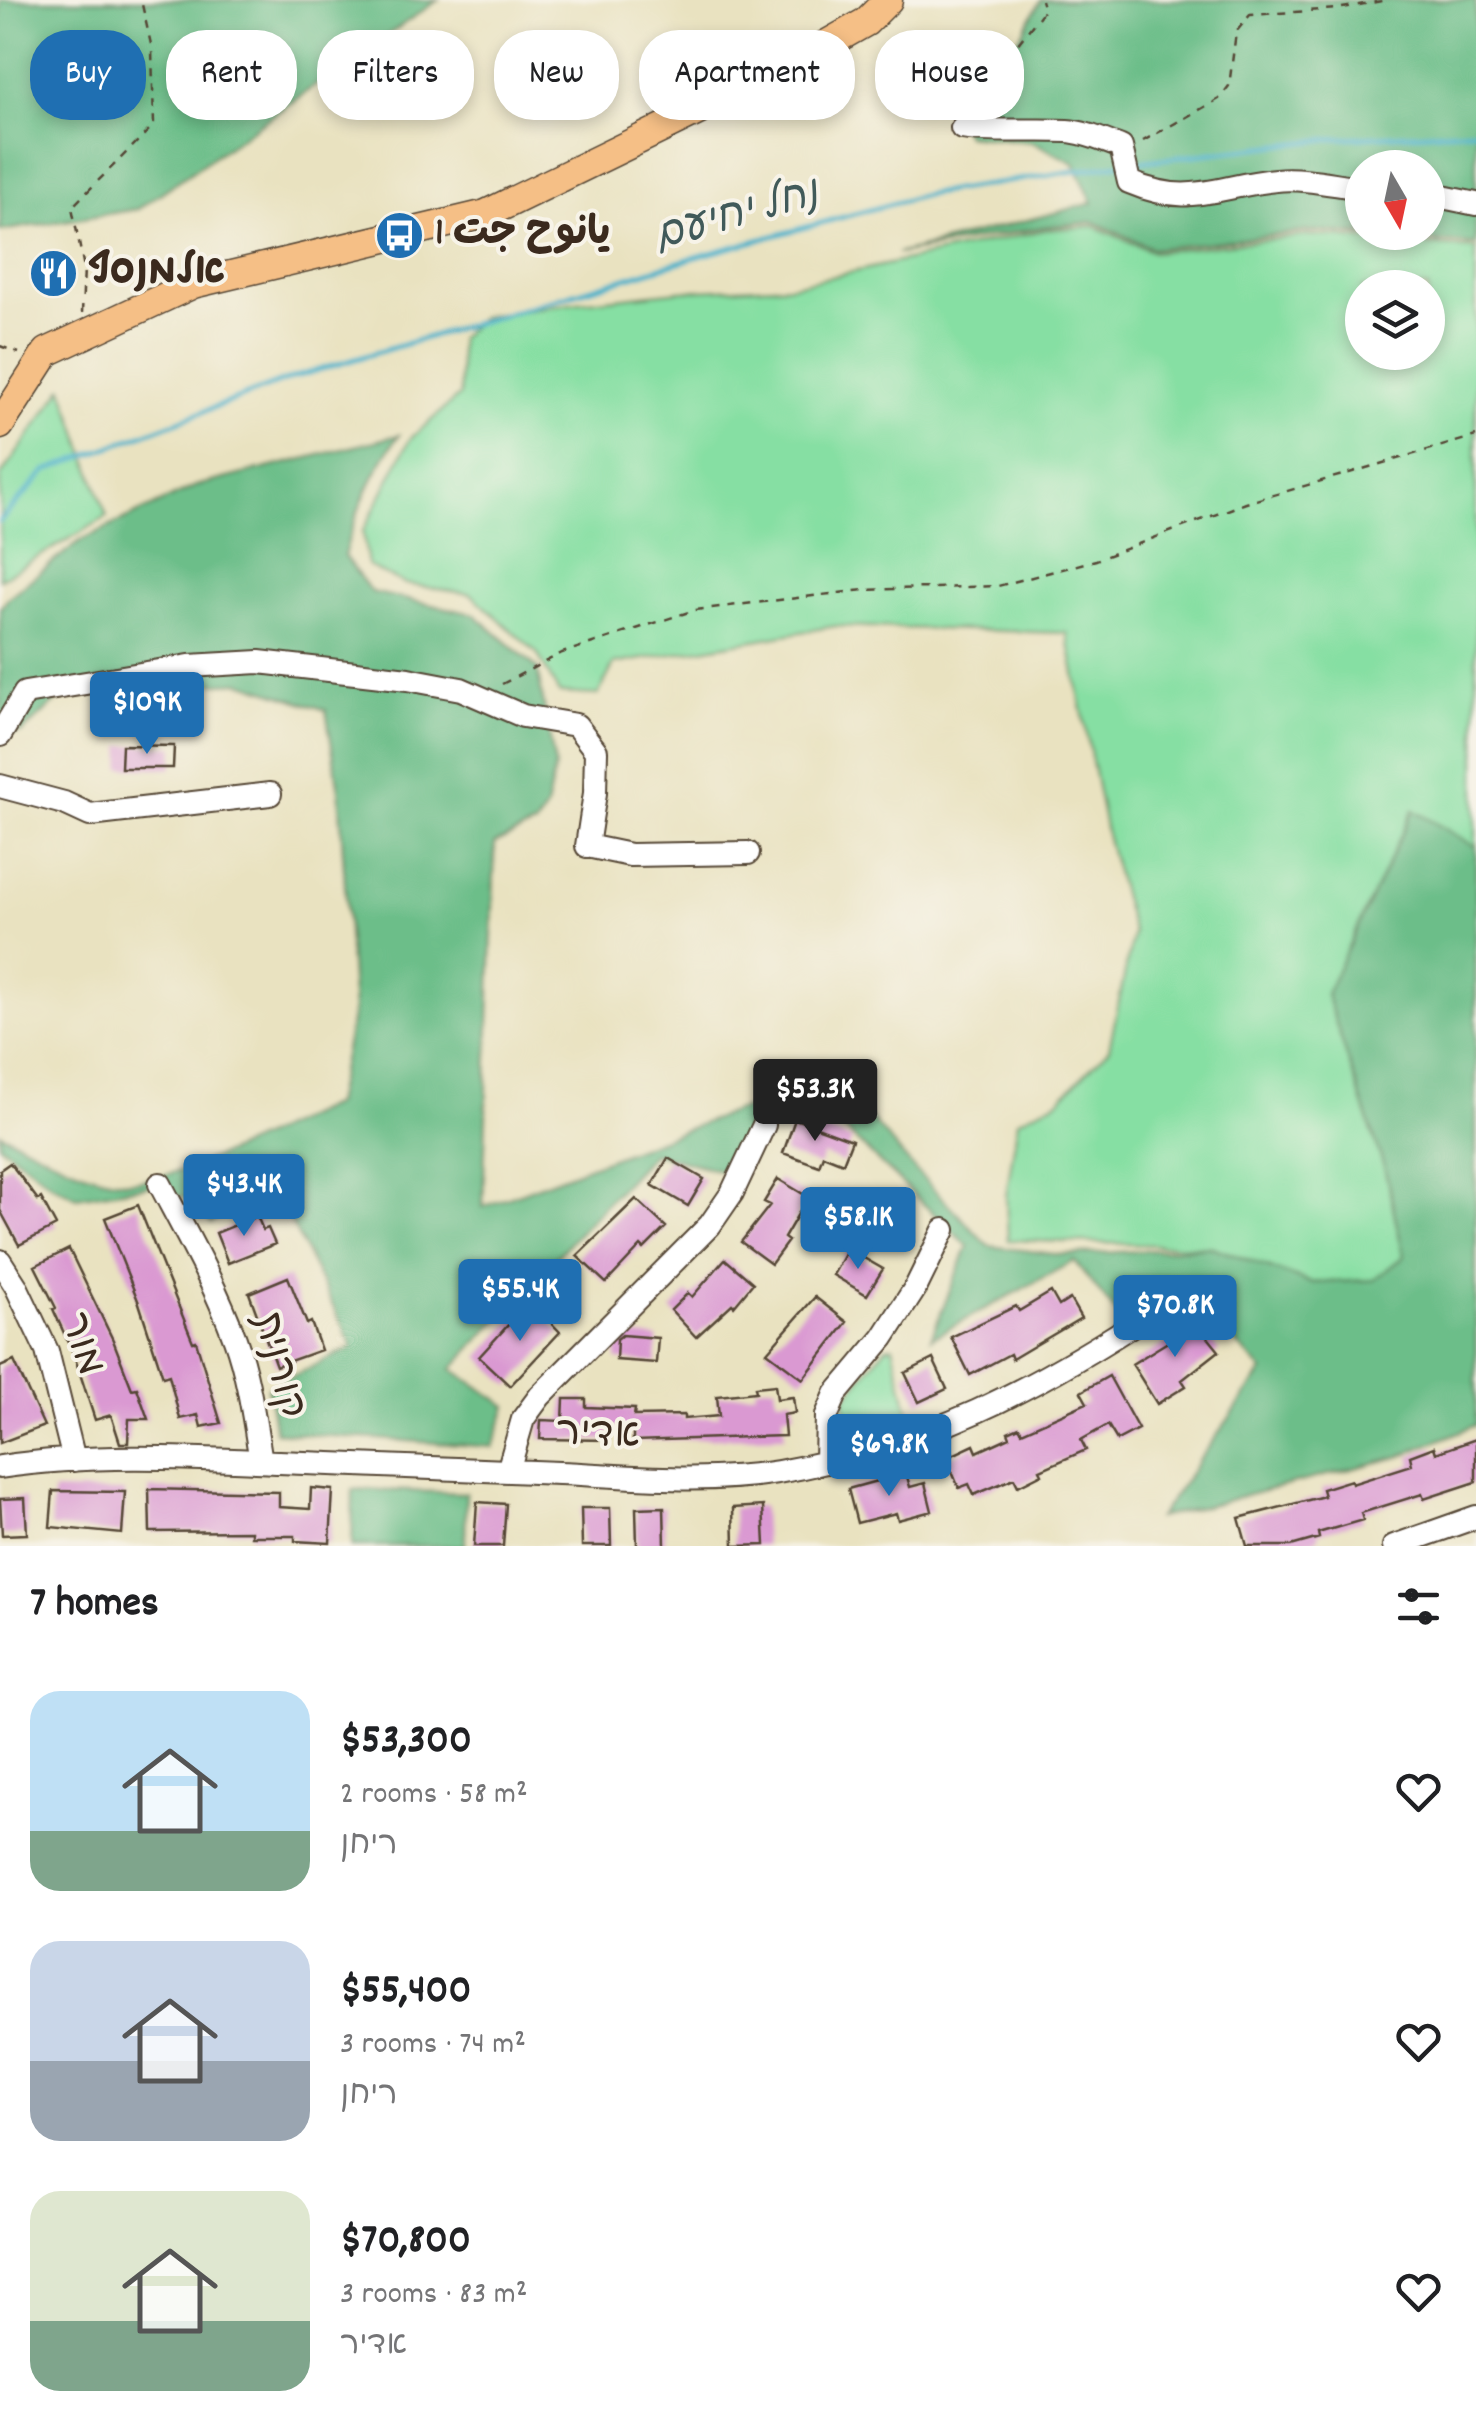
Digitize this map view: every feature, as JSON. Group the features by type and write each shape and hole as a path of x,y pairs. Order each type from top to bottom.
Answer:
{"main road":[{"path":"0,425 47,352 80,336 193,284 486,214 774,74 866,22 888,0"}],"street":[{"path":"962,128 989,132 1070,131 1121,148 1128,182 1160,195 1184,196 1278,180 1345,186"},
{"path":"1445,198 1476,204"},
{"path":"0,735 25,693 189,666 259,662 408,678 461,688 524,716 576,725 596,751 587,846 630,855 748,852"},
{"path":"0,786 64,802 90,815 270,794"},
{"path":"508,1471 523,1419 540,1396 710,1225 732,1193 764,1124"},
{"name":"קורנית","path":"160,1184 208,1274 236,1341 261,1461"},
{"path":"826,1462 827,1415 836,1394 883,1338 908,1300 944,1230"},
{"name":"מור","path":"0,1261 47,1351 74,1460"},
{"name":"אדיר","path":"0,1467 74,1460 261,1461 688,1478 774,1472 864,1454 939,1430 1088,1354 1157,1309"},
{"path":"1394,1546 1476,1517"}],"path":[{"path":"80,336 84,268 72,207 154,125 152,49 142,0"},
{"path":"962,128 993,76 1044,10 1041,0"},
{"path":"1121,148 1146,140 1219,99 1229,86 1236,32 1250,15 1337,9 1387,0"},
{"path":"478,696 562,654 694,610 864,590 998,586 1096,560 1246,503 1476,436"}],"green space":[{"path":"0,0 438,0 395,30 317,30 317,84 297,98 297,30 166,30 166,120 266,120 138,209 0,231"},
{"path":"1041,0 1476,0 1476,245 1445,242 1445,150 1345,150 1345,234 1313,231 1153,249 1094,222 1044,227 897,254 1093,203 1074,163 1033,142 966,135 958,120 1024,120 1024,30"},
{"path":"1094,226 1153,252 1313,235 1345,238 1345,250 1476,249 1476,847 1413,811 1385,1170 1404,1257 1374,1280 1311,1283 1212,1247 1008,1240 1006,1196 1018,1120 1058,1101 1109,1049 1133,934 1107,838 1067,633 836,626 614,664 598,695 559,693 537,653 471,594 405,584 368,566 363,531 410,439 460,395 459,338 481,317 680,291 794,285 1044,230"},
{"path":"63,388 107,517 0,579 0,477"},
{"path":"399,435 366,492 344,556 371,592 474,614 537,668 555,766 546,808 536,825 495,843 483,1207 735,1111 788,1100 840,1096 866,1113 989,1246 1062,1255 1212,1247 1311,1283 1374,1280 1404,1257 1385,1170 1326,994 1413,810 1476,847 1476,1425 1398,1457 1158,1518 1263,1371 1175,1278 1119,1316 1074,1261 931,1338 968,1246 843,1128 767,1109 734,1174 653,1153 452,1369 507,1406 493,1447 275,1432 268,1388 353,1347 274,1188 211,1223 191,1201 153,1185 77,1197 53,1185 0,1145 0,1133 92,1175 123,1181 144,1180 229,1152 334,1104 353,1011 339,790 326,710 241,682 110,688 58,700 23,732 0,736 0,608 81,540 196,486"},
{"path":"893,1346 910,1417 860,1432 846,1419 845,1399 886,1347"},
{"path":"353,1489 466,1493 465,1546 352,1546"}],"building":[{"path":"122,745 174,746 173,768 121,768"},
{"path":"795,1119 852,1140 843,1163 823,1155 819,1166 783,1153"},
{"path":"668,1158 704,1179 688,1206 652,1185"},
{"path":"10,1163 38,1200 41,1198 56,1226 19,1245 0,1210 0,1170"},
{"path":"778,1179 808,1197 784,1238 788,1241 771,1264 741,1242 770,1205 764,1202"},
{"path":"636,1199 666,1227 644,1249 641,1246 606,1283 577,1256"},
{"path":"138,1205 193,1342 196,1341 221,1423 201,1427 198,1415 180,1419 169,1375 163,1377 105,1218"},
{"path":"257,1216 275,1244 228,1263 216,1233"},
{"path":"69,1249 132,1389 137,1388 148,1419 129,1419 128,1443 120,1443 111,1415 95,1420 74,1355 53,1309 56,1308 35,1266"},
{"path":"848,1249 883,1269 867,1295 833,1275"},
{"path":"725,1259 753,1283 734,1306 696,1337 671,1310 688,1293 692,1297"},
{"path":"288,1277 321,1350 276,1366 249,1293"},
{"path":"1051,1292 1059,1306 1070,1299 1081,1318 1012,1359 1010,1354 970,1375 951,1337 1016,1306 1019,1311"},
{"path":"815,1297 847,1322 803,1379 767,1352"},
{"path":"530,1301 560,1332 510,1386 479,1357"},
{"path":"1189,1314 1219,1351 1182,1380 1186,1386 1157,1404 1132,1364 1171,1340 1166,1333"},
{"path":"622,1335 658,1338 656,1363 616,1360 617,1339"},
{"path":"933,1359 947,1389 919,1402 905,1373"},
{"path":"14,1361 44,1426 0,1443 0,1367"},
{"path":"1109,1376 1138,1429 1117,1440 1108,1425 1081,1440 1086,1450 1040,1470 1042,1474 1018,1486 1014,1478 974,1495 969,1484 959,1488 946,1458 974,1445 977,1452 1010,1437 1008,1432 1019,1427 1022,1432 1087,1403 1081,1392"},
{"path":"775,1385 777,1399 793,1397 795,1413 783,1415 785,1436 633,1441 633,1428 609,1428 609,1440 540,1439 541,1420 563,1421 564,1399 586,1399 586,1407 635,1409 634,1416 684,1415 684,1419 719,1416 717,1396 756,1392 755,1387"},
{"path":"1476,1439 1476,1482 1361,1513 1363,1520 1318,1533 1319,1538 1291,1546 1247,1546 1239,1518 1324,1496 1322,1489 1412,1465 1410,1456 1434,1447 1436,1453"},
{"path":"906,1473 910,1487 925,1483 932,1511 898,1520 896,1513 857,1523 848,1489"},
{"path":"311,1488 333,1490 330,1543 295,1541 295,1536 251,1536 251,1531 150,1532 149,1489 279,1492 279,1507 310,1509"},
{"path":"53,1491 125,1492 122,1534 50,1527"},
{"path":"25,1498 27,1534 2,1535 0,1499"},
{"path":"477,1502 506,1504 503,1546 474,1546"},
{"path":"763,1506 765,1545 734,1546 733,1508"},
{"path":"664,1507 665,1546 637,1546 636,1508"},
{"path":"581,1508 610,1508 611,1546 582,1546"}],"waterway":[{"name":"נחל יחיעם","path":"1130,163 1330,139 1476,130"},
{"name":"נחל יחיעם","path":"0,521 46,471 292,378 699,256 925,195 1119,164"}],"place":[{"name":"يانوح جت 1","path":"400,235"},
{"name":"אלמנסף","path":"53,274"}]}
